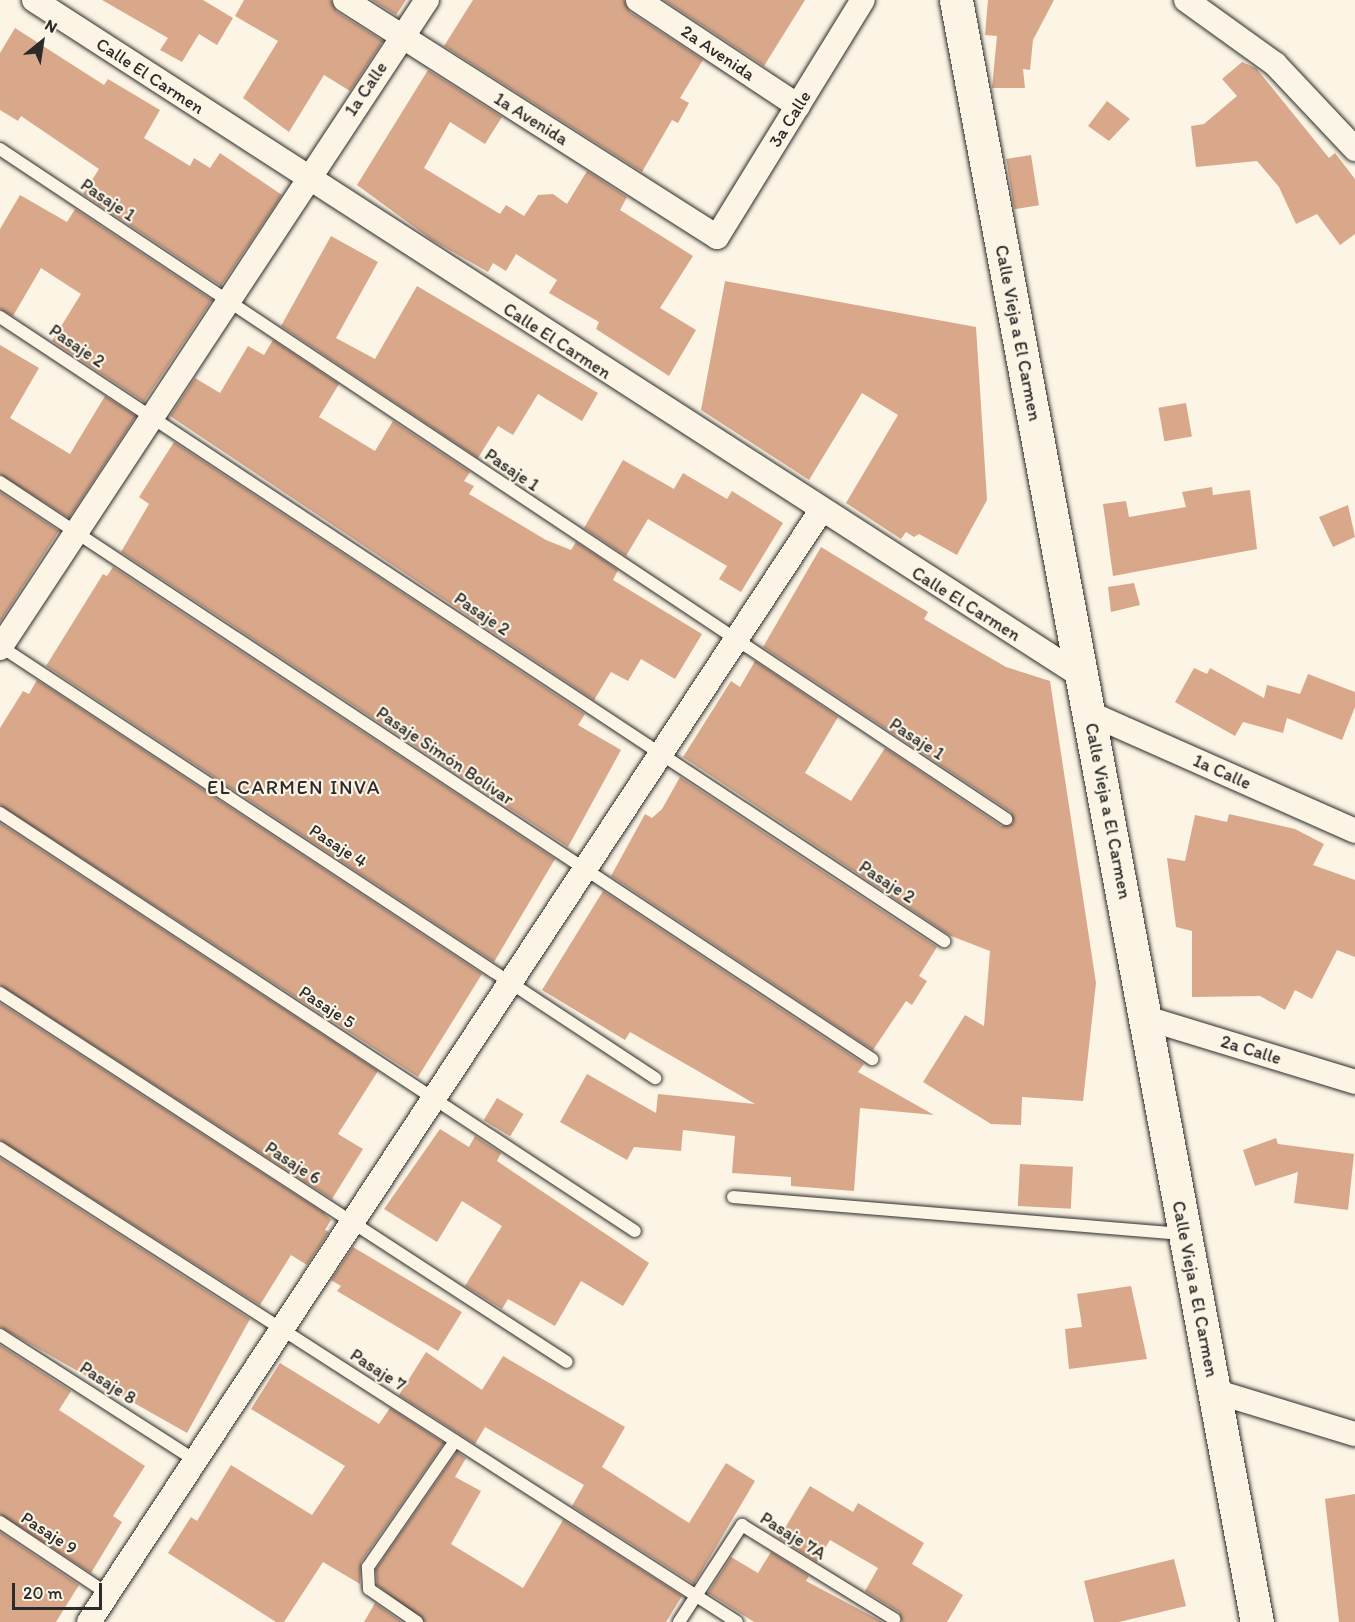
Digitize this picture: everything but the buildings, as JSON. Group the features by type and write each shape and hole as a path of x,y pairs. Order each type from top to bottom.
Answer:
{"street":[{"name":"Calle El Carmen","path":"34,0 820,512 1083,677"},
{"name":"1a Avenida","path":"345,0 717,237"},
{"name":"1a Calle","path":"0,647 305,178 426,0"},
{"name":"2a Avenida","path":"638,0 798,106"},
{"name":"3a Calle","path":"717,237 864,0"},
{"name":"Calle Vieja a El Carmen","path":"956,0 1257,1622"},
{"path":"1186,0 1275,64 1355,149"},
{"path":"89,1622 820,512"},
{"name":"1a Calle","path":"1089,713 1355,831"},
{"name":"2a Calle","path":"1146,1018 1355,1082"},
{"path":"1214,1391 1355,1434"}],"lane":[{"name":"Pasaje 1","path":"0,149 735,641 1006,819"},
{"name":"Pasaje 2","path":"0,317 944,941"},
{"name":"Pasaje Simón Bolívar","path":"0,483 872,1059"},
{"name":"Pasaje 4","path":"0,647 511,981 655,1078"},
{"name":"Pasaje 5","path":"0,813 635,1231"},
{"name":"Pasaje 6","path":"0,993 567,1362"},
{"name":"Pasaje 7","path":"0,1148 737,1622"},
{"path":"733,1197 1184,1234"},
{"name":"Pasaje 8","path":"0,1335 196,1461"},
{"path":"417,1622 369,1589 368,1567 455,1441"},
{"name":"Pasaje 9","path":"0,1522 108,1594"},
{"name":"Pasaje 7A","path":"679,1622 742,1525 894,1619"}],"district":[{"name":"EL CARMEN INVA","path":"294,787"}]}
